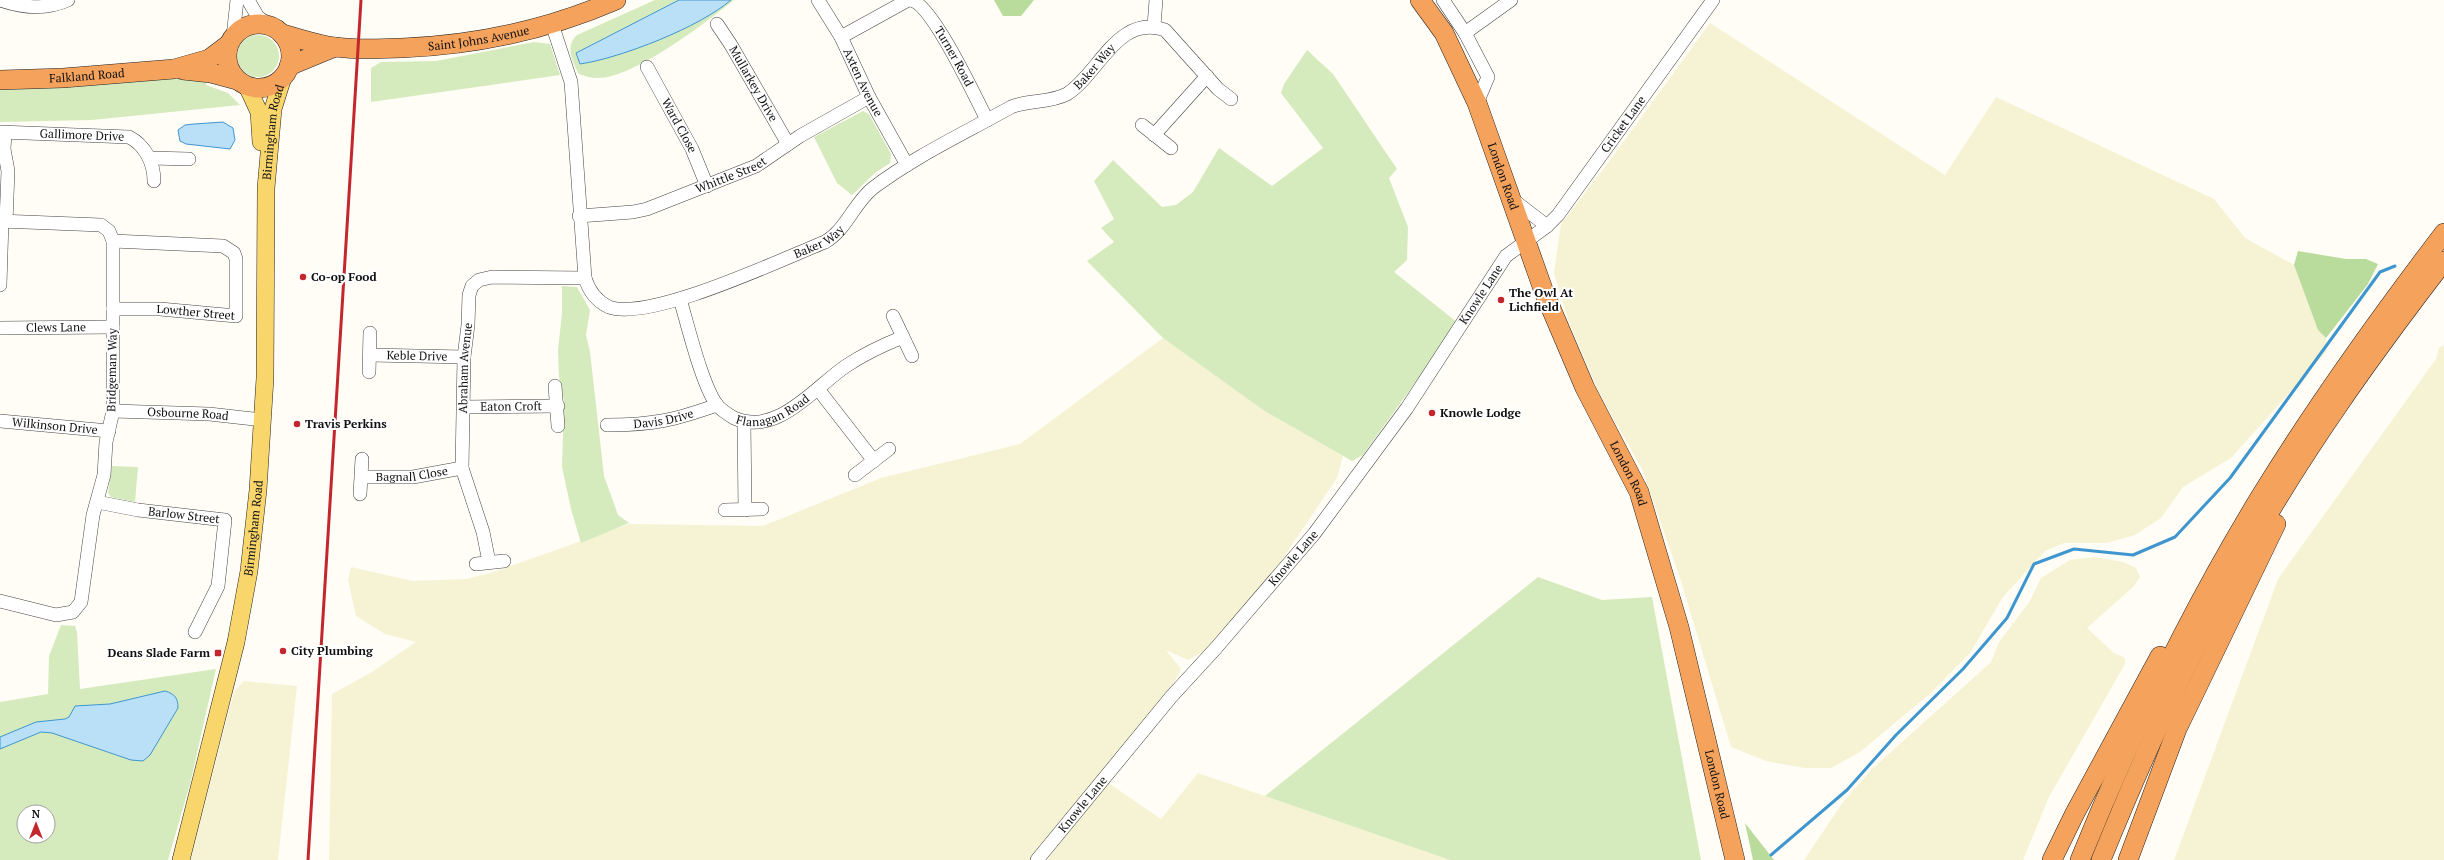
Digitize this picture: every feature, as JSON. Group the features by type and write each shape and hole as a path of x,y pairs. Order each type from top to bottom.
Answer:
{"highway":[{"name":"Saint Johns Avenue","path":"275,30 334,47 374,49 459,44 521,33 552,24 616,0"},
{"name":"London Road","path":"1420,0 1444,33 1477,103 1544,292 1585,388 1639,492 1679,627 1735,860"},
{"path":"256,24 275,30 290,48 286,72 275,84 261,88 242,83 227,63 231,40 243,28 256,24"},
{"name":"Falkland Road","path":"174,69 209,58 231,40"},
{"name":"Saint Johns Avenue","path":"286,72 334,47"},
{"name":"Falkland Road","path":"0,80 63,78 174,69 211,73 242,83"},
{"path":"2080,860 2138,725 2231,549 2262,495 2322,400 2391,302 2444,233"},
{"path":"2101,860 2163,713 2243,557 2338,405 2444,261"},
{"path":"2128,860 2177,729 2286,505 2344,409 2411,305"},
{"path":"2052,860 2075,813 2167,643 2189,606 2231,549"}],"main road":[{"name":"Birmingham Road","path":"181,860 236,642 243,606 255,523 263,420 266,188 273,109 286,72"},
{"name":"Birmingham Road","path":"242,83 259,112 266,188"}],"street":[{"path":"0,0 31,8 57,5 68,0"},
{"path":"231,40 237,0"},
{"path":"248,0 258,17 275,30"},
{"name":"Axten Avenue","path":"818,0 841,37 869,97 907,165"},
{"path":"841,37 908,0"},
{"name":"Turner Road","path":"911,0 918,2 939,29 988,120"},
{"path":"1156,0 1154,26 1164,30 1231,100"},
{"path":"1443,0 1465,33 1488,77 1477,103"},
{"path":"1465,33 1511,0"},
{"name":"Cricket Lane","path":"1526,240 1547,226 1713,0"},
{"name":"Baker Way","path":"552,24 571,82 579,216 585,278 591,293 597,299 611,307 630,310 680,299 825,242 838,231 852,210 868,192 907,165 988,120 1024,102 1054,99 1066,94 1077,86 1112,46 1124,36 1135,29 1154,26"},
{"name":"Mullarkey Drive","path":"717,24 731,44 788,144"},
{"name":"Ward Close","path":"647,67 692,149 707,186"},
{"path":"1154,135 1190,92 1208,76"},
{"name":"Whittle Street","path":"579,216 633,212 707,186 756,166 788,144 869,97"},
{"path":"1142,125 1171,148"},
{"name":"Gallimore Drive","path":"3,221 8,171 2,133 129,137 134,140 150,158 154,168 154,181"},
{"path":"150,158 190,159"},
{"path":"1512,199 1547,226"},
{"path":"0,285 3,221 101,225 108,231 113,241"},
{"name":"Knowle Lane","path":"1037,860 1171,697 1231,631 1314,534 1407,408 1506,256 1526,240"},
{"name":"Bridgeman Way","path":"0,601 56,615 68,614 76,609 82,597 93,515 104,474 106,442 113,411 113,241"},
{"name":"Lowther Street","path":"113,241 223,246 230,250 236,259 236,316 160,309 113,309"},
{"name":"Abraham Avenue","path":"489,562 483,532 462,468 465,407 464,357 468,325 469,295 472,286 479,280 492,277 585,278"},
{"name":"Flanagan Road","path":"680,299 705,379 717,405 729,415 744,422 758,423 777,416 818,389 852,362 903,337"},
{"path":"893,316 912,356"},
{"name":"Clews Lane","path":"0,328 113,327"},
{"name":"Keble Drive","path":"369,372 370,333"},
{"name":"Keble Drive","path":"370,355 464,357"},
{"name":"Eaton Croft","path":"555,386 558,406 558,426"},
{"path":"818,389 874,460"},
{"name":"Davis Drive","path":"607,425 652,424 676,420 717,405"},
{"name":"Eaton Croft","path":"465,407 558,406"},
{"name":"Osbourne Road","path":"113,411 210,414 263,420"},
{"name":"Wilkinson Drive","path":"0,421 109,431"},
{"path":"744,422 745,510"},
{"path":"856,475 889,449"},
{"name":"Bagnall Close","path":"360,494 362,459"},
{"name":"Bagnall Close","path":"362,477 413,477 462,468"},
{"name":"Barlow Street","path":"97,502 138,510 225,520 218,586 195,632"},
{"path":"725,510 762,509"},
{"path":"476,564 504,560"}],"shaded area":[{"path":"1710,23 1945,175 1996,97 2214,199 2245,238 2294,265 2318,330 2326,338 2327,351 2231,458 2183,487 2161,518 2135,535 2107,543 2064,543 2045,551 2003,597 1970,653 1932,692 1860,752 1831,768 1804,768 1766,761 1731,747 1680,578 1642,469 1598,391 1568,320 1554,273 1561,224 1611,159"},
{"path":"1163,338 1263,410 1343,456 1337,478 1279,564 1206,650 1188,660 1166,650 1181,669 1173,684 1032,860 329,860 332,694 372,672 416,642 385,634 356,616 348,580 351,567 413,581 466,579 491,573 629,524 763,526 881,478 1020,444"},
{"path":"2444,345 2444,860 2174,860 2278,579 2436,359 2439,348"},
{"path":"2094,557 2123,562 2136,568 2140,577 2133,587 2087,628 2114,653 2125,658 2125,664 2049,797 2023,860 1804,860 1843,802 1872,769 1991,662 1999,642 2030,601 2041,578 2070,560"},
{"path":"244,681 297,686 278,860 190,860 234,692"},
{"path":"1198,773 1450,860 1047,860 1107,782 1161,819"}],"green space":[{"path":"655,0 734,0 687,35 649,60 612,76 597,78 579,74 571,54 571,44 577,35"},
{"path":"994,0 1034,0 1021,16 1003,16"},
{"path":"254,35 262,35 270,38 276,44 279,56 276,68 270,74 262,77 254,77 246,74 240,68 237,60 237,52 240,44 246,38"},
{"path":"534,42 550,44 560,75 371,102 371,68 381,62 436,61"},
{"path":"1307,50 1333,74 1397,169 1389,178 1408,227 1407,260 1394,272 1458,323 1363,455 1352,461 1263,410 1163,338 1087,261 1114,242 1101,228 1114,219 1094,181 1113,160 1162,207 1176,205 1193,192 1219,148 1272,186 1323,148 1281,93 1284,84"},
{"path":"169,78 207,80 206,85 228,93 240,105 92,120 0,122 0,86"},
{"path":"863,111 869,114 891,154 890,163 876,172 852,195 837,183 814,137"},
{"path":"2298,251 2346,259 2366,259 2378,264 2368,284 2326,338 2318,330 2294,265"},
{"path":"562,286 577,287 590,310 586,335 590,352 604,476 618,515 629,523 581,543 571,509 562,467 564,401 559,377 558,350 562,313"},
{"path":"112,466 138,467 135,502 111,497 108,493"},
{"path":"1538,577 1602,600 1652,597 1701,860 1450,860 1265,796"},
{"path":"61,625 75,626 77,632 80,689 216,669 190,784 168,860 0,860 0,702 48,694 49,656"},
{"path":"1745,823 1774,860 1753,860"}],"water":[{"path":"679,0 731,0 700,21 659,40 617,55 580,64 576,53"},
{"path":"223,122 233,128 235,140 230,149 186,144 180,141 178,130 185,125"},
{"path":"165,691 175,697 178,708 150,755 143,761 131,760 52,733 41,732 0,749 0,737 36,722 65,719 69,717 75,706 110,704"}],"waterway":[{"path":"1771,855 1847,790 1896,735 1963,669 2007,618 2034,564 2074,549 2133,555 2175,537 2230,478 2380,272 2395,266"}],"railway":[{"path":"308,860 361,0"}],"place":[{"name":"Co-op Food","path":"303,277"},
{"name":"The Owl At Lichfield","path":"1501,300"},
{"name":"Knowle Lodge","path":"1432,413"},
{"name":"Travis Perkins","path":"297,424"},
{"name":"City Plumbing","path":"283,651"},
{"name":"Deans Slade Farm","path":"218,653"}]}
